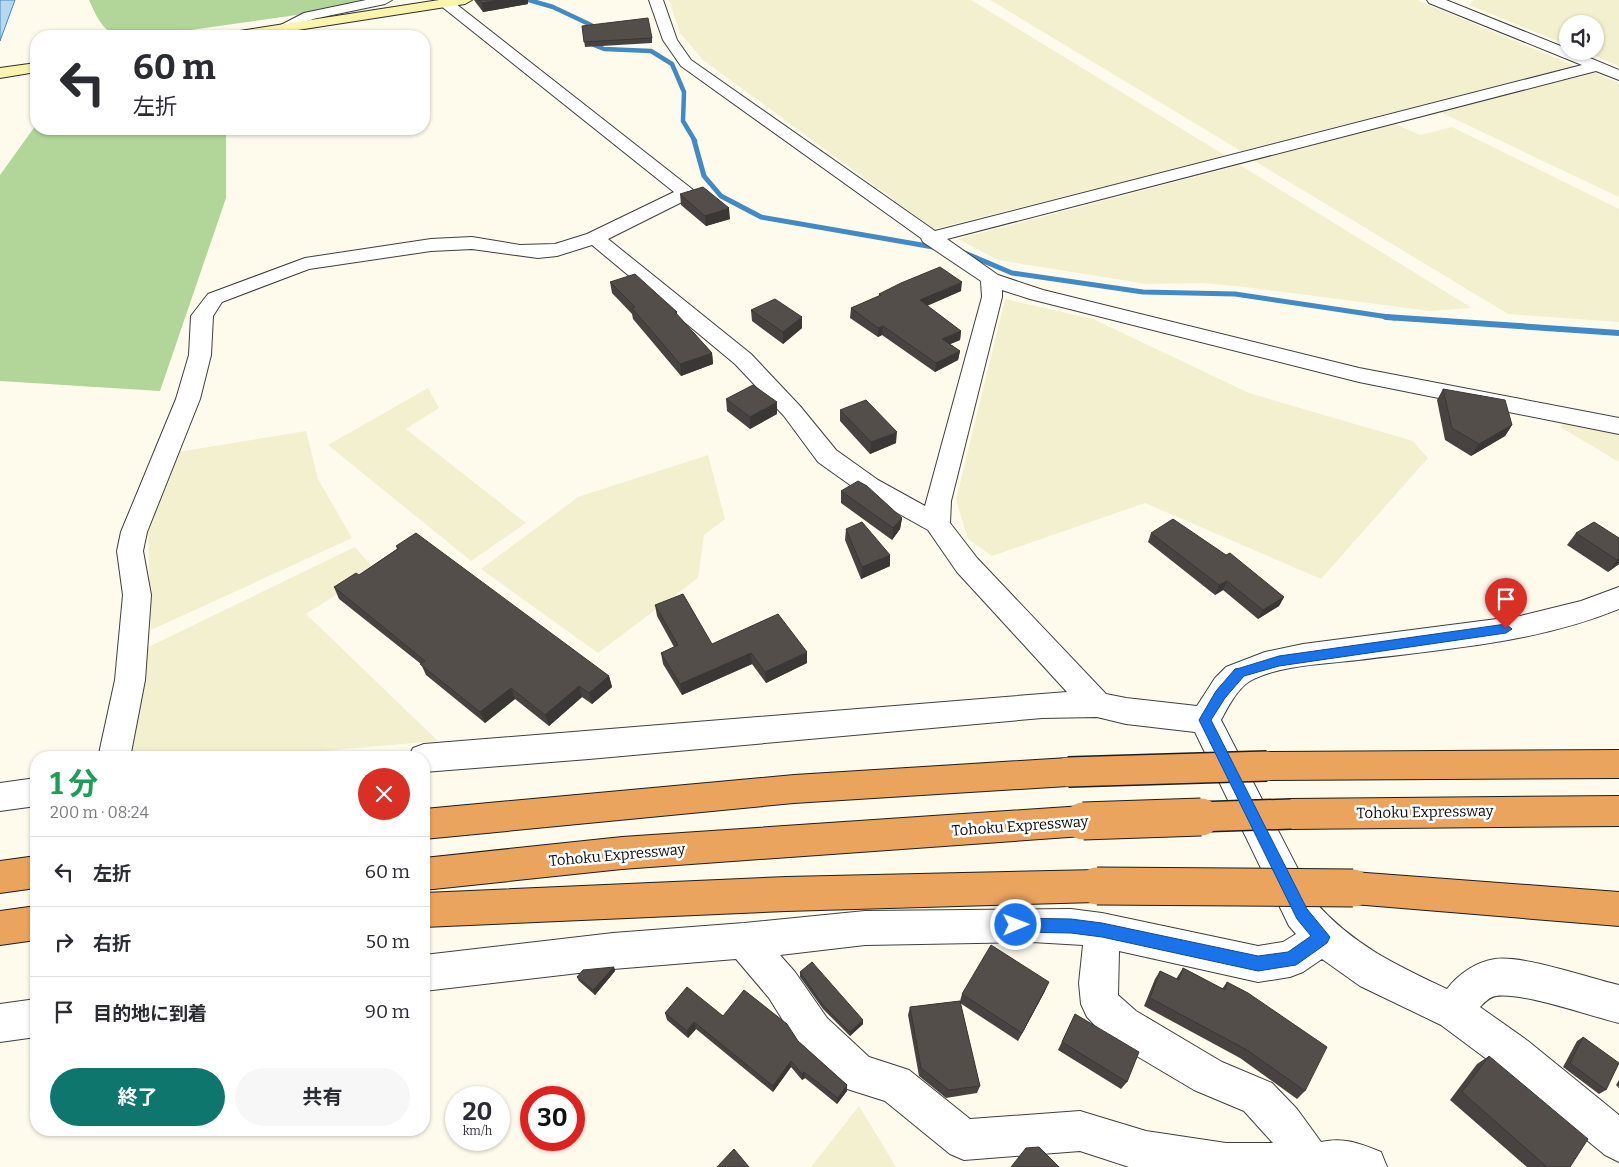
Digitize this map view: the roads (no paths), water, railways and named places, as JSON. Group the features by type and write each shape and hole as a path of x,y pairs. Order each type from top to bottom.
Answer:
{"highway":[{"path":"1299,766 1619,750"},
{"path":"430,823 794,789 1068,772 1268,766 1619,764"},
{"name":"Tohoku Expressway","path":"430,873 622,854 1083,821 1291,814 1619,810"},
{"path":"0,877 30,873"},
{"path":"430,910 786,894 1098,886 1353,888 1619,909"},
{"path":"0,928 30,926"}],"street":[{"path":"280,29 309,16 385,0"},
{"path":"656,0 670,40 686,63 991,279 1037,295 1205,335 1278,356 1359,375 1619,426"},
{"path":"1434,0 1619,75"},
{"path":"1450,6 1467,0"},
{"path":"115,751 130,680 137,595 130,551 134,532 188,399 200,355 202,316 208,305 215,298 227,291 305,264 452,243 472,243 538,252 579,244 681,198 686,193 455,1 273,30"},
{"path":"939,244 1598,66"},
{"path":"0,73 30,69"},
{"path":"594,238 617,254 744,359 792,411 827,456 869,486 937,524 967,565 1097,704"},
{"path":"937,524 938,501 992,297 991,279"},
{"path":"1205,720 1220,695 1240,672 1279,661 1328,653 1490,632 1555,619 1619,598"},
{"path":"430,758 598,746 1042,705 1097,704 1126,711 1205,720"},
{"path":"1205,720 1302,914 1322,937 1374,973 1454,1012 1514,1054 1619,1141"},
{"path":"0,797 30,793"},
{"path":"430,972 613,950 744,941 865,928 1071,926 1102,930 1258,964 1290,960 1322,937"},
{"path":"1102,930 1098,983 1100,1004 1130,1030 1208,1076 1258,1097 1282,1123 1312,1164"},
{"path":"744,941 782,985 814,1032 858,1074 895,1084 964,1140 1080,1131 1146,1152 1226,1164 1312,1164 1338,1159 1366,1167"},
{"path":"1454,1012 1465,993 1495,978 1518,979 1619,1004"},
{"path":"0,1023 30,1019"}],"water":[{"path":"0,0 15,0 0,41"}],"waterway":[{"path":"529,0 553,7 591,25 588,39 594,45 604,49 651,51 672,64 684,92 683,121 695,141"},
{"path":"694,140 704,176 721,196 761,217 939,248"},
{"path":"960,251 1012,273 1143,292 1235,294 1390,317"},
{"path":"1386,317 1390,317"},
{"path":"1390,317 1619,333"},
{"path":"1390,317 1395,318"}]}
